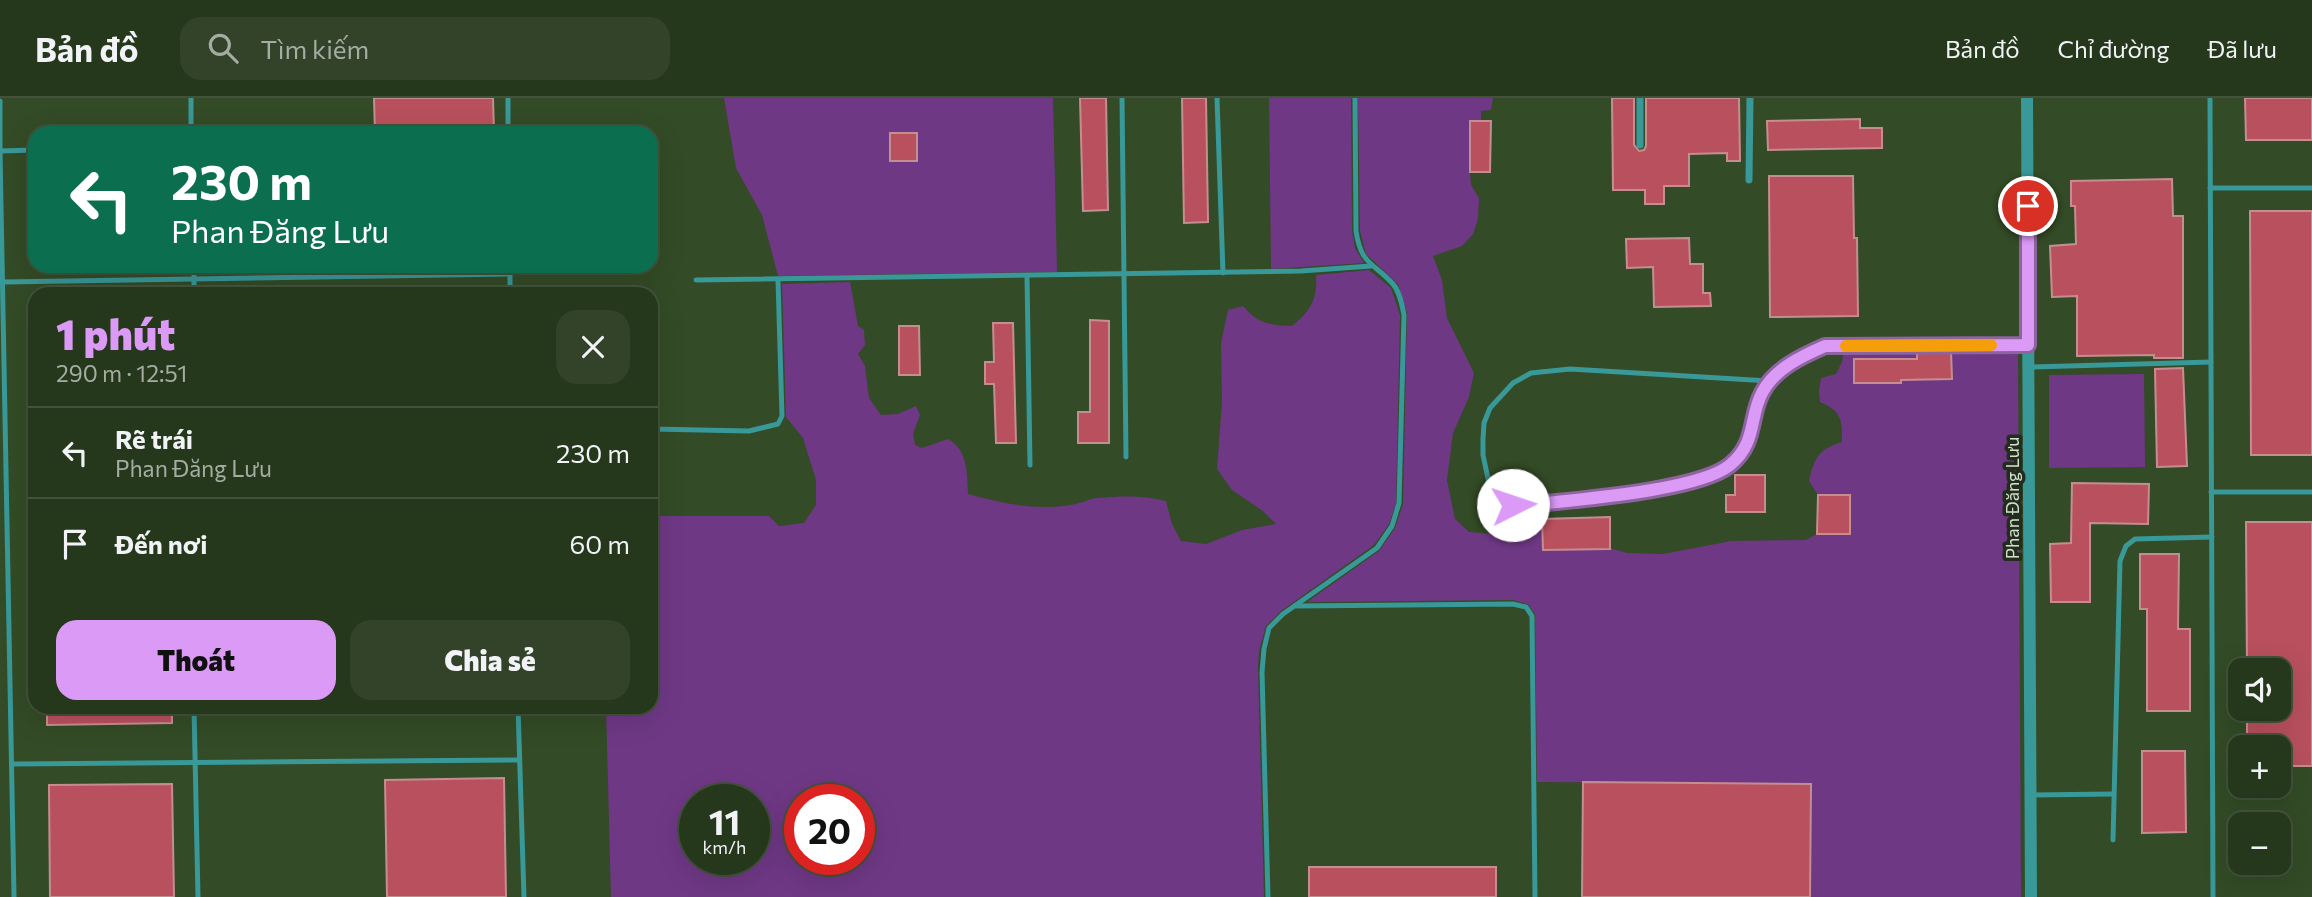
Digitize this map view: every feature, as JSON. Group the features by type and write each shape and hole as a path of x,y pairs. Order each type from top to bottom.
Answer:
{"street":[{"path":"1640,98 1640,145"},
{"path":"1749,180 1750,98"},
{"name":"Phan Đăng Lưu","path":"2028,98 2031,897"}],"lane":[{"path":"191,98 191,126"},
{"path":"508,98 508,126"},
{"path":"1122,98 1126,457"},
{"path":"1217,98 1223,273"},
{"path":"1268,897 1262,672 1269,628 1377,548 1392,526 1399,503 1404,315 1394,286 1371,266 1359,247 1356,232 1355,98"},
{"path":"2210,98 2213,897"},
{"path":"0,101 15,897"},
{"path":"0,151 28,150"},
{"path":"2210,188 2312,188"},
{"path":"696,280 1223,273 1371,266"},
{"path":"194,273 194,287"},
{"path":"4,282 510,274 510,287"},
{"path":"1027,276 1030,465"},
{"path":"658,429 749,431 778,424 782,416 778,280"},
{"path":"1769,382 1583,370 1531,373 1513,383 1500,395 1490,408 1484,423 1483,455 1490,488 1497,499 1513,505 1527,505 1636,491 1705,478 1730,465 1742,451 1751,434 1761,394 1769,382 1802,355 1825,346 2028,345"},
{"path":"2029,367 2211,362"},
{"path":"2211,492 2312,492"},
{"path":"2113,840 2120,561 2126,546 2135,539 2212,537"},
{"path":"1296,606 1513,604 1526,607 1532,616 1535,897"},
{"path":"194,714 198,897"},
{"path":"518,714 524,897"},
{"path":"13,764 519,760"},
{"path":"2030,795 2113,794"}],"shaded area":[{"path":"724,98 1053,98 1057,272 778,276 762,215 736,168"},
{"path":"1269,98 1351,98 1352,231 1355,248 1364,263 1271,269"},
{"path":"1358,98 1493,98 1491,110 1481,111 1481,121 1470,121 1471,185 1479,198 1478,219 1473,234 1462,246 1433,256 1442,280 1447,318 1474,373 1469,397 1453,433 1447,480 1455,519 1469,532 1492,534 1526,527 1542,519 1543,550 1610,548 1627,553 1663,554 1731,541 1806,540 1817,534 1849,534 1850,496 1818,495 1809,481 1813,466 1823,451 1842,442 1839,417 1833,409 1820,402 1819,391 1821,378 1836,374 1844,349 2018,349 2021,897 1810,897 1810,784 1537,782 1535,614 1528,604 1513,600 1307,602 1379,551 1395,528 1403,504 1407,313 1398,284 1366,254 1360,231"},
{"path":"1369,270 1391,288 1400,315 1396,503 1389,524 1374,545 1281,611 1266,626 1258,667 1264,897 611,897 606,714 658,714 658,516 769,516 779,526 804,523 816,505 816,480 803,438 786,417 782,284 850,282 858,326 864,330 865,345 858,354 865,366 869,398 881,415 898,414 916,406 920,415 913,434 915,445 922,448 948,439 955,444 965,463 968,494 1031,507 1057,507 1105,497 1157,499 1166,501 1172,524 1181,541 1206,544 1242,530 1276,524 1263,511 1232,490 1217,469 1222,402 1221,343 1228,310 1243,306 1264,322 1292,326 1304,315 1314,298 1316,275"},
{"path":"2144,374 2145,467 2049,468 2049,375"}],"building":[{"path":"374,98 493,98 494,126 375,126"},
{"path":"1080,98 1106,98 1108,210 1083,211"},
{"path":"1182,98 1206,98 1208,222 1184,223"},
{"path":"1612,98 1634,98 1634,145 1639,151 1646,146 1646,98 1739,98 1740,161 1727,161 1727,153 1689,154 1689,186 1664,186 1664,204 1645,204 1645,190 1613,190"},
{"path":"2245,98 2312,98 2312,140 2246,140"},
{"path":"1860,119 1860,128 1882,128 1882,148 1768,150 1767,121"},
{"path":"1470,121 1491,121 1490,172 1470,172"},
{"path":"890,133 917,133 917,161 890,161"},
{"path":"1769,176 1853,176 1858,316 1770,317"},
{"path":"2172,179 2173,216 2183,216 2183,358 2154,358 2154,355 2077,356 2077,296 2052,297 2050,246 2076,244 2071,181"},
{"path":"2250,211 2312,211 2312,455 2251,455"},
{"path":"1689,238 1690,264 1703,264 1703,293 1710,293 1711,306 1654,307 1653,267 1627,268 1626,239"},
{"path":"1090,320 1109,321 1109,443 1078,443 1078,412 1090,412"},
{"path":"993,323 1013,323 1016,443 996,443 994,384 985,384 985,362 994,362"},
{"path":"899,326 919,326 920,375 899,375"},
{"path":"1951,351 1952,379 1854,383 1854,359 1917,359 1917,352"},
{"path":"2183,368 2187,466 2157,467 2155,369"},
{"path":"1735,475 1765,475 1765,512 1726,512 1726,495 1735,495"},
{"path":"2072,483 2149,484 2148,524 2090,523 2090,602 2051,602 2050,544 2071,543"},
{"path":"1818,495 1850,495 1850,534 1817,534"},
{"path":"1610,517 1610,549 1543,550 1542,519"},
{"path":"2246,522 2312,522 2312,766 2291,766 2291,735 2247,735 2247,721 2291,721 2291,658 2247,658"},
{"path":"2140,554 2179,554 2178,629 2190,629 2190,711 2147,711 2147,609 2140,609"},
{"path":"47,714 172,714 172,723 47,725"},
{"path":"2142,751 2185,751 2186,832 2142,833"},
{"path":"504,778 506,897 387,897 385,780"},
{"path":"1583,782 1811,784 1810,897 1582,897"},
{"path":"172,784 174,897 50,897 49,785"},
{"path":"1309,867 1496,867 1496,897 1309,897"}],"slow traffic":[{"path":"1846,346 1991,345"}],"route":[{"path":"1513,505 1636,491 1705,478 1730,465 1742,451 1751,434 1761,394 1776,374 1802,355 1825,346 2028,345 2028,206"}]}
